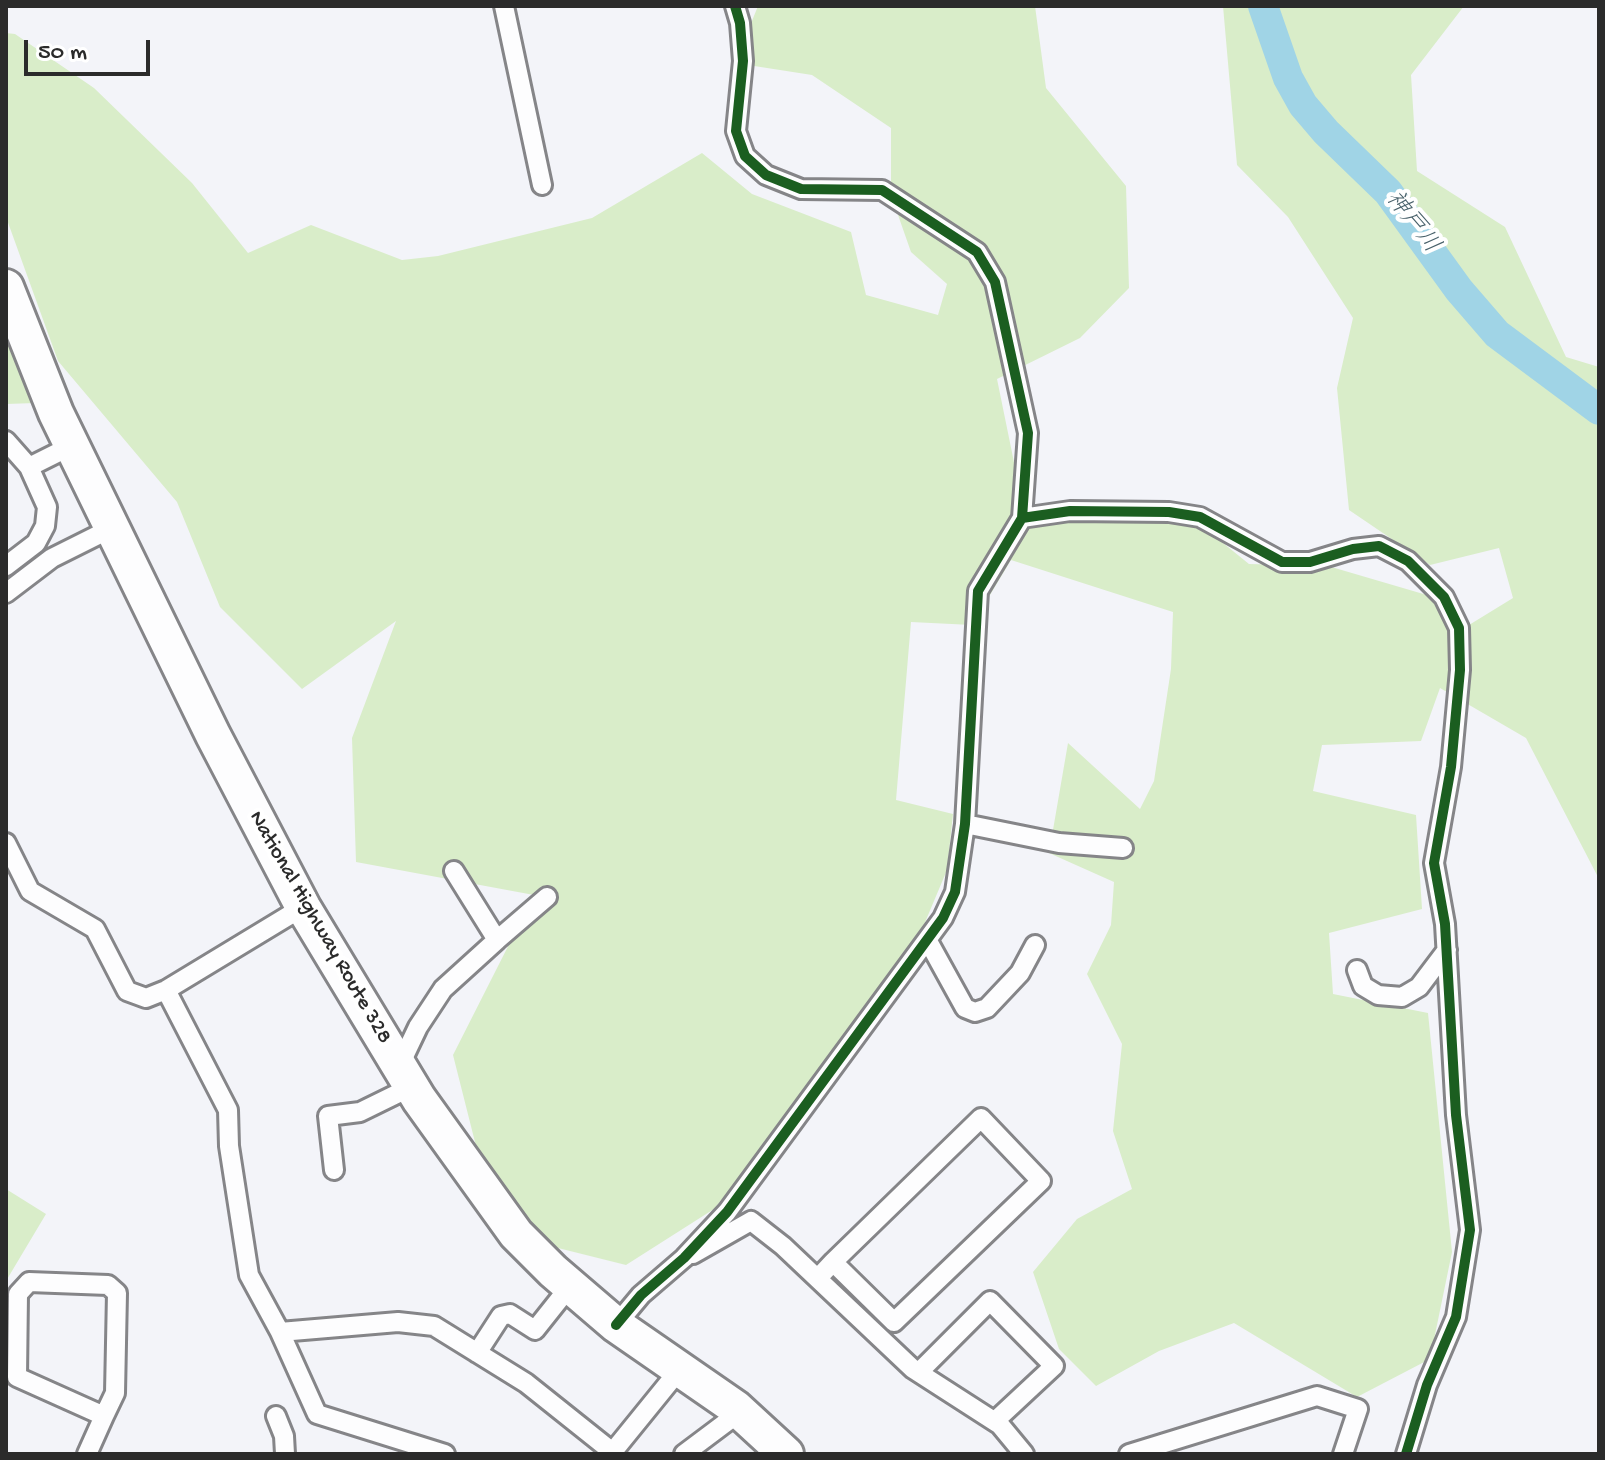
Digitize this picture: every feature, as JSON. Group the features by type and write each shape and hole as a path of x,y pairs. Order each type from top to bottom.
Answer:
{"highway":[{"name":"National Highway Route 328","path":"6,287 71,446 114,527 213,735 303,907 405,1077 516,1234 616,1325 740,1412 786,1454"}],"street":[{"path":"504,6 542,185"},
{"path":"616,1325 641,1295 684,1258 760,1169 928,941 955,892 965,824 978,591 1022,518 1028,433 995,282 977,252 882,190 801,189 766,175 745,156 736,131 743,61 735,6"},
{"path":"6,441 29,467 47,507 45,526 36,543 6,566"},
{"path":"29,467 71,446"},
{"path":"1022,518 1070,511 1169,512 1200,517 1282,562 1310,562 1353,549 1379,546 1408,561 1444,597 1459,628 1460,670 1451,767 1434,863 1447,950 1456,1115 1470,1230 1456,1317 1427,1385 1406,1454"},
{"path":"6,593 52,558 114,527"},
{"path":"965,824 1059,843 1123,848"},
{"path":"6,843 30,891 95,929 127,991 146,998 166,990 303,907"},
{"path":"454,871 497,940"},
{"path":"334,1170 328,1116 360,1112 405,1077 418,1027 443,989 547,897"},
{"path":"928,941 965,1008 975,1012 987,1008 1020,973 1035,945"},
{"path":"1357,970 1363,986 1378,995 1402,997 1419,987 1447,950"},
{"path":"166,990 228,1110 229,1146 249,1275 280,1332 317,1414 445,1454"},
{"path":"818,1278 833,1262 981,1118 1041,1181 894,1322 833,1262"},
{"path":"684,1258 709,1247 751,1221 919,1372 995,1421 1021,1445 1024,1454"},
{"path":"87,1454 115,1393 117,1293 108,1285 29,1282 18,1294 17,1377 104,1416"},
{"path":"477,1353 501,1316 510,1314 535,1330 570,1286"},
{"path":"919,1372 990,1301 1054,1366 995,1421"},
{"path":"280,1332 398,1322 434,1326 526,1383 613,1453 680,1369"},
{"path":"1129,1454 1317,1396 1358,1409 1343,1454"},
{"path":"684,1454 740,1412"},
{"path":"276,1416 284,1436 285,1454"}],"green space":[{"path":"758,6 1035,6 1046,88 1126,186 1129,288 1080,338 997,379 1027,526 1186,513 1249,564 1328,566 1437,598 1469,625 1513,598 1499,548 1430,565 1349,510 1337,388 1353,318 1288,217 1237,165 1223,6 1464,6 1411,75 1417,171 1505,227 1566,357 1599,367 1599,879 1526,738 1440,688 1421,741 1322,745 1313,791 1416,815 1422,909 1329,933 1333,994 1428,1013 1452,1252 1430,1359 1357,1397 1234,1323 1159,1351 1096,1386 1059,1349 1033,1272 1077,1219 1132,1189 1113,1131 1122,1044 1087,974 1111,925 1114,882 1049,853 1068,743 1140,809 1154,781 1171,669 1173,612 1011,560 972,625 911,622 896,800 953,814 947,870 905,970 829,1070 714,1209 626,1265 546,1245 476,1146 453,1055 534,895 356,862 352,738 396,621 302,689 220,607 177,502 58,361 6,217 6,33 15,34 94,88 192,183 248,253 311,225 402,260 438,256 592,218 702,153 752,194 851,232 866,295 938,315 947,284 911,252 891,195 891,128 812,75 735,63"},
{"path":"6,320 36,403 6,404"},
{"path":"6,1189 46,1214 6,1281"}],"waterway":[{"name":"神戸川","path":"1263,6 1288,78 1303,105 1326,132 1388,192 1459,290 1497,334 1599,410"}],"cycle path":[{"path":"616,1325 641,1295 684,1258 727,1212 943,918 955,892 965,824 978,591 1022,518 1028,433 995,282 977,252 882,190 801,189 766,175 745,156 736,131 743,61 740,23 735,6"},
{"path":"1022,518 1070,511 1169,512 1200,517 1282,562 1310,562 1353,549 1379,546 1408,561 1444,597 1459,628 1460,670 1451,767 1434,863 1445,924 1456,1115 1470,1230 1456,1317 1427,1385 1406,1454"}]}
